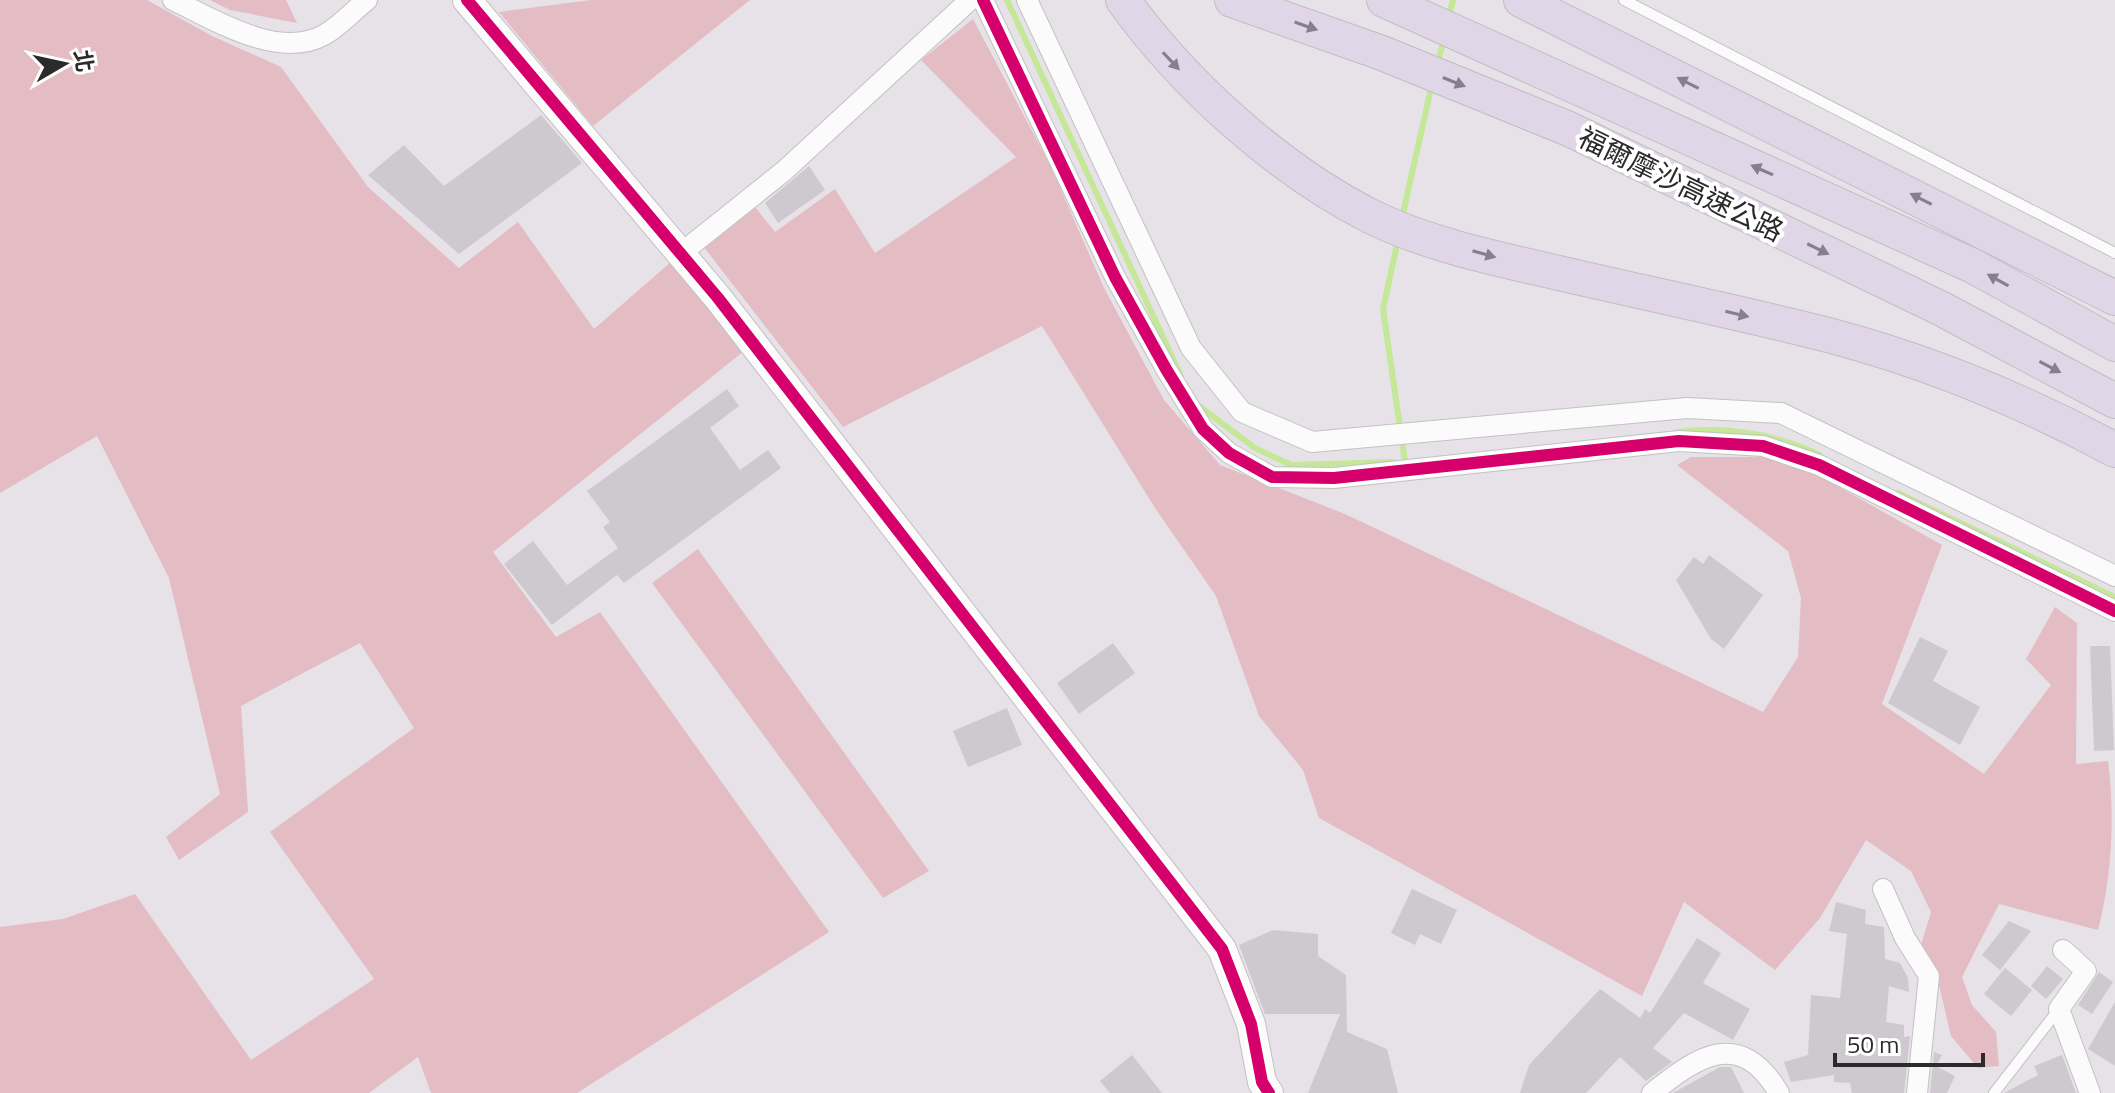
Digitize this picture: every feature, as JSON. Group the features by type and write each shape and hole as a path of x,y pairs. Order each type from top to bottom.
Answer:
{"highway":[{"path":"1123,0 1153,42 1196,88 1311,181 1400,228 1509,262 1803,328 1928,365 2046,413 2115,450"},
{"name":"福爾摩沙高速公路","path":"1232,0 1382,53 1583,136 1940,308 2115,401"},
{"path":"1521,0 2115,298"},
{"name":"福爾摩沙高速公路","path":"1388,2 1973,266 2115,344"}],"street":[{"path":"173,0 230,27 293,46 324,35 367,0"},
{"path":"467,0 680,254 1222,949 1251,1024 1262,1082 1269,1093"},
{"path":"680,254 784,171 970,0"},
{"path":"983,0 1115,277 1166,369 1203,429 1229,453 1272,477 1334,478 1679,441 1763,446 1819,465 2115,611"},
{"path":"1027,0 1191,348 1242,412 1312,442 1687,408 1781,413 2115,576"},
{"path":"1883,889 1905,938 1929,976 1917,1093"},
{"path":"2063,950 2086,971 2059,1009 2090,1093"},
{"path":"1652,1093 1708,1055 1725,1051 1755,1066 1779,1093"}],"lane":[{"path":"1624,0 2115,253"},
{"path":"1994,1093 2059,1009"}],"shaded area":[{"path":"0,0 147,0 212,36 281,67 368,187 459,268 518,222 594,329 671,262 744,351 493,552 556,637 600,612 829,932 577,1093 431,1093 418,1057 369,1093 0,1093 0,927 63,919 135,894 251,1060 374,979 270,832 414,728 360,643 241,706 248,812 179,860 166,837 220,794 169,578 97,436 0,493"},
{"path":"210,0 286,0 297,23 230,10"},
{"path":"591,0 750,0 593,126 499,12"},
{"path":"973,19 1050,165 1104,288 1164,400 1220,465 1345,514 1763,712 1798,657 1801,598 1788,551 1677,465 1691,457 1786,457 1942,545 1882,704 1984,774 2051,685 2026,659 2055,607 2077,623 2076,764 2108,761 2112,824 2106,889 2098,930 1999,904 1962,977 1972,1005 1996,1032 1999,1066 1978,1068 1951,1036 1940,989 1921,945 1931,912 1911,871 1866,840 1820,918 1775,970 1684,902 1642,996 1319,818 1303,770 1259,716 1216,596 1155,508 1042,326 843,427 703,246 755,207 775,232 835,189 875,253 1016,157 921,60"},
{"path":"698,549 929,871 883,898 652,583"}],"building":[{"path":"541,115 582,163 459,254 368,175 404,145 444,186"},
{"path":"809,166 825,190 778,223 765,203"},
{"path":"727,389 739,406 710,428 740,470 768,450 781,468 624,583 617,575 552,625 504,564 533,541 567,585 618,548 603,527 610,522 587,491"},
{"path":"1709,555 1763,595 1724,649 1711,639 1676,580 1694,557 1703,564"},
{"path":"1920,637 1948,651 1933,681 1980,707 1960,745 1888,703"},
{"path":"1113,643 1135,673 1079,714 1057,683"},
{"path":"2090,646 2110,646 2114,750 2094,751"},
{"path":"1007,708 1022,745 968,767 953,731"},
{"path":"1412,889 1457,910 1441,944 1420,934 1415,945 1391,933"},
{"path":"1836,902 1866,910 1865,924 1884,927 1885,959 1900,963 1908,978 1909,992 1889,986 1886,1022 1904,1025 1904,1037 1910,1036 1904,1093 1852,1093 1850,1083 1834,1082 1834,1075 1791,1082 1784,1062 1808,1055 1811,995 1840,998 1847,934 1829,931"},
{"path":"2009,921 2031,931 2000,970 1982,955"},
{"path":"1273,930 1318,934 1318,956 1346,975 1347,1032 1387,1049 1398,1093 1308,1093 1340,1014 1265,1014 1239,945"},
{"path":"1697,938 1721,953 1703,983 1750,1009 1733,1040 1684,1013 1653,1048 1672,1062 1646,1081 1620,1057 1586,1093 1520,1093 1529,1065 1600,989 1640,1018 1645,1009 1650,1013"},
{"path":"2047,966 2063,979 2046,999 2031,986"},
{"path":"2005,968 2032,990 2011,1016 1984,994"},
{"path":"2099,972 2113,982 2092,1014 2078,1005"},
{"path":"2115,1002 2115,1066 2088,1049"},
{"path":"1934,1052 1942,1055 1936,1066 1955,1076 1947,1093 1930,1093"},
{"path":"1132,1055 1162,1093 1110,1093 1100,1081"},
{"path":"2062,1055 2076,1093 2004,1093 2038,1075 2034,1066"},
{"path":"1720,1067 1731,1067 1744,1093 1673,1093"}],"waterway":[{"path":"1007,0 1181,376"},
{"path":"1448,19 1453,0"},
{"path":"1437,66 1444,38"},
{"path":"1402,218 1432,84"},
{"path":"1398,240 1383,309 1405,462"},
{"path":"1199,406 1255,448 1291,465 1394,462"},
{"path":"1676,432 1713,430 1749,433 1785,441 1820,455"},
{"path":"1898,493 2115,597"}],"cycle path":[{"path":"467,0 718,298 1222,949 1251,1024 1262,1082 1269,1093"},
{"path":"983,0 1115,277 1166,369 1203,429 1229,453 1272,477 1334,478 1679,441 1763,446 1819,465 2115,611"}]}
